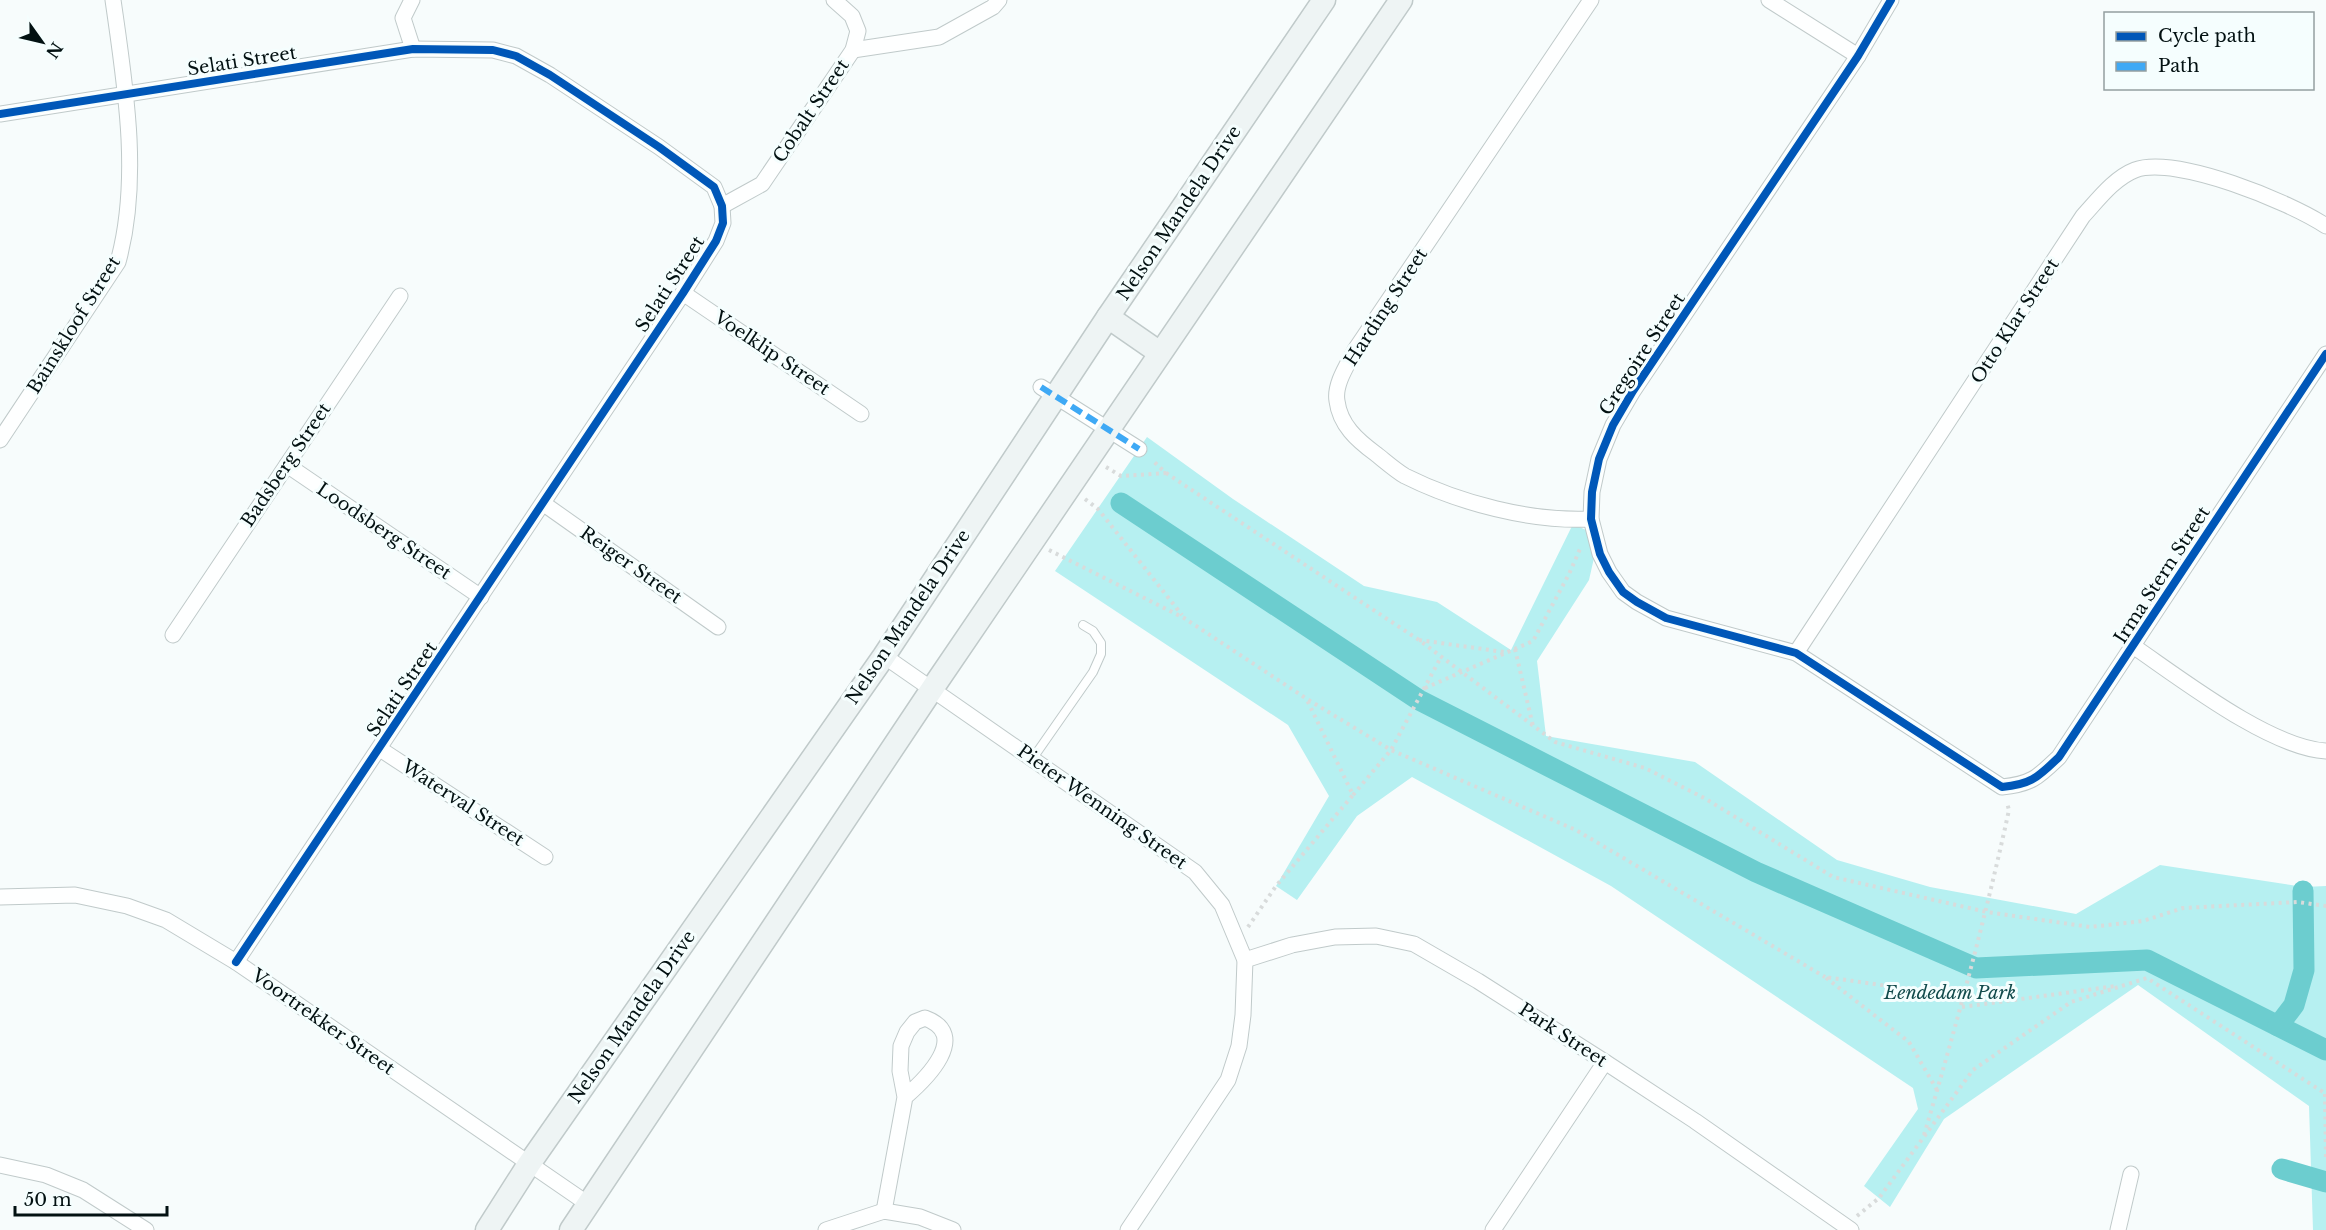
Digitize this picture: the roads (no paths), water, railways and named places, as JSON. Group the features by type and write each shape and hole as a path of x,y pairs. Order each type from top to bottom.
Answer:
{"street":[{"name":"Bainskloof Street","path":"0,440 118,262 126,234 130,201 126,94 113,0"},
{"path":"412,0 403,18 414,49"},
{"name":"Cobalt Street","path":"722,206 762,184 852,50 858,31 852,16 834,0"},
{"path":"852,50 939,37 993,7 999,0"},
{"name":"Nelson Mandela Drive","path":"487,1230 529,1164 884,656 1048,391 1108,317 1323,0"},
{"path":"571,1230 932,689 1401,0"},
{"name":"Harding Street","path":"1591,0 1355,350 1342,375 1336,398 1341,419 1359,442 1403,475 1456,497 1527,515 1571,520 1591,519"},
{"path":"1769,0 1858,56"},
{"name":"Gregoire Street","path":"1891,0 1858,56 1633,391 1613,425 1599,459 1592,492 1591,519 1600,554 1609,572 1623,592 1637,603 1666,618 1796,653 2002,787"},
{"name":"Selati Street","path":"0,114 414,49 493,50 516,56 550,75 659,147 714,187 722,206 723,223 716,241 683,293 236,962"},
{"name":"Otto Klar Street","path":"1796,653 2083,216 2109,188 2134,170 2159,166 2186,171 2264,195 2288,204 2326,226"},
{"name":"Voelklip Street","path":"683,293 861,414"},
{"name":"Badsberg Street","path":"172,635 400,296"},
{"path":"1108,317 1160,353"},
{"name":"Irma Stern Street","path":"2002,787 2021,785 2038,777 2060,757 2326,354"},
{"path":"1048,391 1139,449"},
{"name":"Loodsberg Street","path":"287,465 482,597"},
{"name":"Reiger Street","path":"544,504 718,627"},
{"path":"2133,646 2217,703 2276,736 2316,750 2326,751"},
{"name":"Pieter Wenning Street","path":"884,656 1195,872 1222,905 1238,941 1245,960 1243,1015 1239,1046 1228,1080 1128,1230"},
{"name":"Waterval Street","path":"380,749 545,857"},
{"name":"Voortrekker Street","path":"0,897 75,895 127,906 166,920 236,962 588,1204"},
{"name":"Park Street","path":"1245,960 1292,945 1335,937 1376,936 1414,944 1478,981 1695,1121 1847,1229"},
{"path":"884,1211 905,1096 900,1071 902,1046 907,1032 915,1022 925,1018 936,1022 943,1033 945,1046 941,1058 930,1073 905,1096"},
{"path":"1493,1230 1605,1062"},
{"path":"0,1165 46,1175 83,1190 146,1230"},
{"path":"2118,1230 2131,1174"},
{"path":"826,1230 884,1211 920,1217 952,1230"}],"lane":[{"path":"1033,758 1093,672 1101,654 1101,643 1093,632 1083,625"}],"waterway":[{"path":"1121,503 1419,700 1756,872 1976,968 2147,960 2326,1050"},
{"path":"2278,1026 2294,1005 2304,970 2303,891"},
{"path":"2282,1169 2326,1182"}],"park label":[{"name":"Eendedam Park","path":"1950,993"}]}
